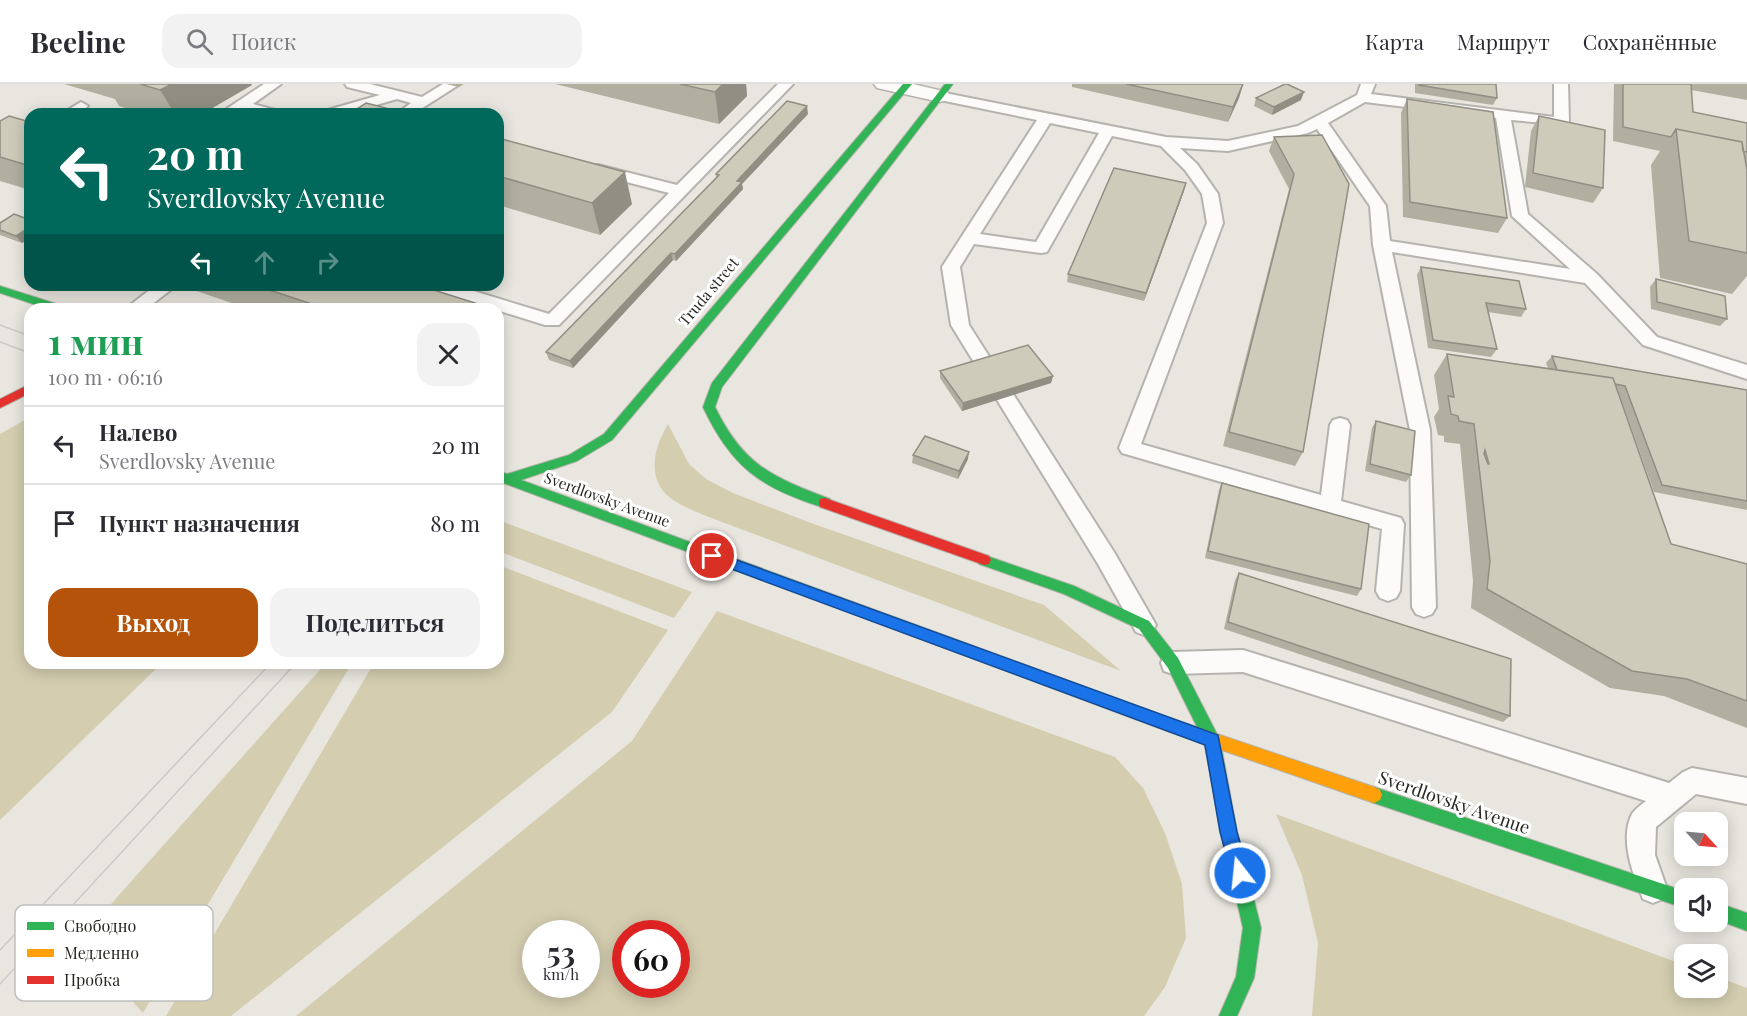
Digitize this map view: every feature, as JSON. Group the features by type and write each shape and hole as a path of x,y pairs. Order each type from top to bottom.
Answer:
{"main road":[{"name":"Truda street","path":"504,477 573,458 608,437 898,85"},
{"path":"944,90 716,386 709,406 720,433 732,450 751,468 774,483 1069,590 1144,625 1173,663 1212,741 1229,832 1252,928 1245,978 1228,1016"},
{"path":"0,289 41,303"},
{"path":"0,404 24,391"},
{"name":"Sverdlovsky Avenue","path":"504,479 1212,741 1674,896"},
{"path":"1728,915 1747,922"}],"street":[{"path":"898,85 944,90"}],"lane":[{"path":"236,108 274,84"},
{"path":"352,84 422,101"},
{"path":"412,108 453,84"},
{"path":"504,306 552,321 786,84"},
{"path":"944,90 1046,118 1166,142 1228,146 1303,130 1366,91 1562,122 1561,84"},
{"path":"350,108 397,95"},
{"path":"241,105 252,108"},
{"path":"1503,114 1520,216 1591,278 1650,341 1747,372"},
{"path":"1046,118 951,267 960,325 1106,558 1144,625"},
{"path":"1318,121 1378,206 1382,245 1420,430 1424,607"},
{"path":"970,238 1041,248 1108,130"},
{"path":"1166,142 1191,167 1210,194 1215,223 1129,448 1394,525 1388,591"},
{"path":"578,165 680,191"},
{"path":"1382,245 1591,278"},
{"path":"142,303 160,291"},
{"path":"454,291 494,303"},
{"path":"1330,507 1340,425"},
{"path":"1173,663 1243,661 1673,796"},
{"path":"1653,889 1641,855 1643,821 1692,781 1747,791"}],"shaded area":[{"path":"24,420 24,669 156,669 0,820 0,434"},
{"path":"668,424 689,464 706,479 733,493 811,523 1044,605 1121,671 706,516 678,503 664,492 656,476 657,449"},
{"path":"504,522 692,592 674,618 504,553"},
{"path":"504,567 668,630 612,712 231,1016 166,1016 175,1001 213,1001 213,936 370,669 504,669"},
{"path":"717,611 1115,757 1143,788 1165,833 1182,884 1186,938 1165,987 1144,1016 296,1016 632,741"},
{"path":"321,669 348,669 207,905 110,905"},
{"path":"1276,814 1674,961 1674,998 1728,998 1728,981 1747,988 1747,1016 1312,1016 1318,943 1302,875"},
{"path":"132,1001 150,1001 143,1013"}],"building":[{"path":"140,84 172,84 160,90"},
{"path":"680,84 723,84 715,92"},
{"path":"1126,84 1243,84 1233,107"},
{"path":"1285,84 1304,92 1274,107 1256,98"},
{"path":"1496,84 1497,98 1419,85"},
{"path":"1623,84 1691,84 1693,112 1747,123 1747,152 1743,151 1742,142 1676,129 1671,137 1623,127"},
{"path":"1407,99 1493,112 1507,218 1410,202"},
{"path":"787,101 807,106 737,181 742,182 675,254 671,253 570,361 546,352 719,175 716,174"},
{"path":"366,103 386,108 358,108"},
{"path":"9,116 24,120 24,164 0,157 0,121"},
{"path":"1539,116 1605,130 1603,188 1533,173"},
{"path":"1676,129 1742,142 1747,170 1747,253 1689,241"},
{"path":"1322,135 1349,184 1303,452 1229,432 1294,174 1274,137"},
{"path":"504,140 625,172 592,203 504,178"},
{"path":"1114,168 1186,183 1146,293 1068,274"},
{"path":"14,214 24,218 24,231 16,236 0,230 0,223"},
{"path":"1421,267 1519,281 1526,309 1486,303 1497,349 1433,340"},
{"path":"1656,279 1725,296 1727,319 1657,302"},
{"path":"272,291 437,291 475,303 309,303"},
{"path":"1028,345 1053,376 963,403 940,371"},
{"path":"1447,354 1613,378 1671,544 1747,564 1747,701 1687,679 1632,671 1487,589 1490,561 1474,424 1459,421 1458,416 1451,414 1448,396 1454,397"},
{"path":"1552,356 1747,390 1747,501 1662,485 1625,386 1615,384 1613,378 1557,370"},
{"path":"1376,421 1415,431 1411,475 1370,464"},
{"path":"925,436 969,452 959,471 913,455"},
{"path":"1222,483 1369,524 1361,589 1208,551"},
{"path":"1239,573 1511,659 1510,716 1228,622"}],"tram line":[{"path":"0,325 24,334"},
{"path":"0,342 24,351"},
{"path":"42,905 265,669"},
{"path":"73,905 290,669"},
{"path":"0,950 15,934"},
{"path":"0,984 15,968"}],"traffic: fast":[{"path":"505,480 573,458 608,437 908,84"},
{"path":"825,503 785,487 754,470 730,445 709,407 716,386 949,84"},
{"path":"0,289 41,303"},
{"path":"504,478 1170,725"},
{"path":"984,560 1069,590 1144,625 1173,663 1212,740 1229,832 1252,928 1245,978 1228,1016"},
{"path":"1374,795 1674,897"},
{"path":"1728,915 1747,922"}],"traffic: slow":[{"path":"1170,725 1374,795"}],"traffic: jam":[{"path":"0,404 24,391"},
{"path":"825,503 984,560"}],"route":[{"path":"712,556 1212,741 1229,832 1240,873"}]}
